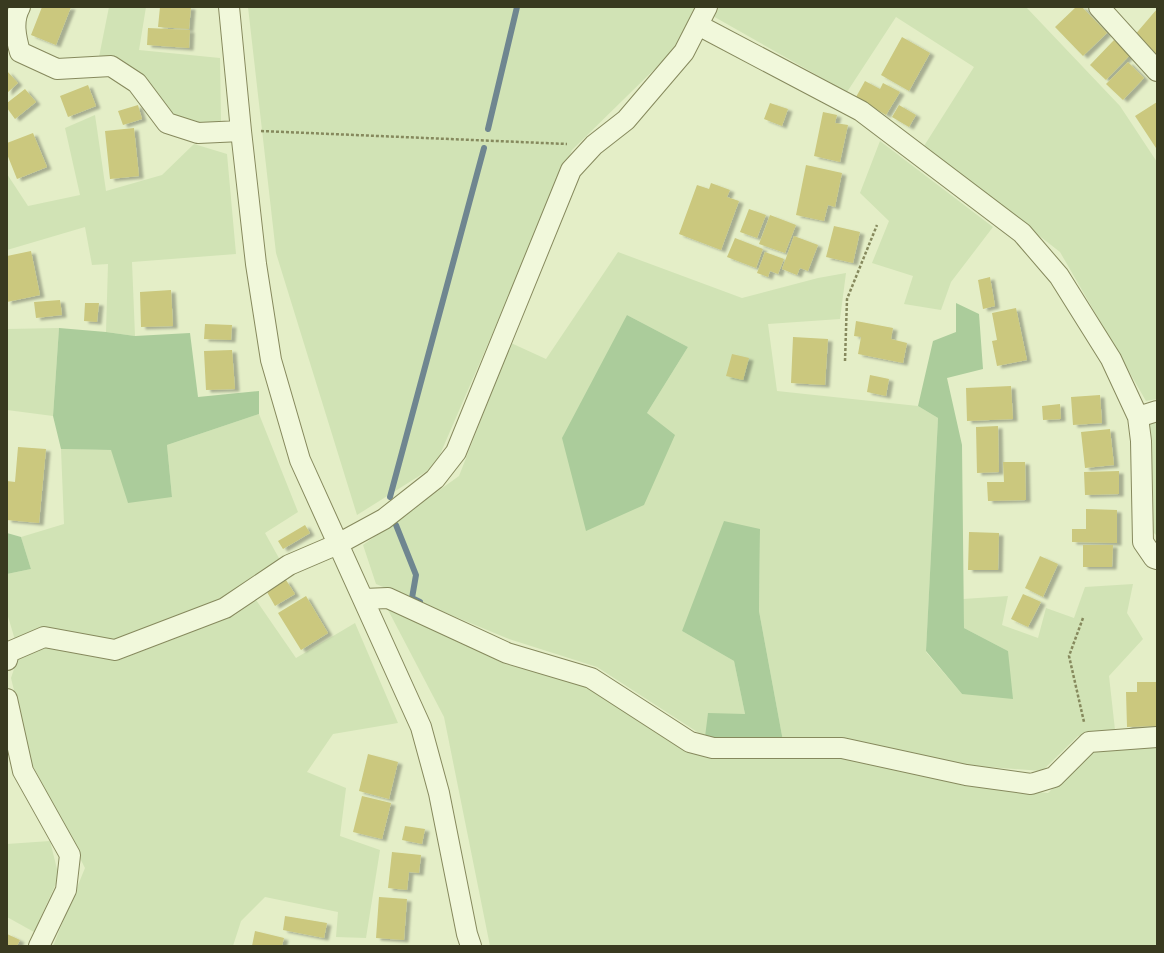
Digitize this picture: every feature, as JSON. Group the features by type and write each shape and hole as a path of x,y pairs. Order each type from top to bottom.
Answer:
{"street":[{"path":"229,7 256,264 271,360 300,460 421,726 439,793 467,934 471,946"},
{"path":"7,660 9,652 44,637 115,650 225,608 289,565 338,544 384,519 435,479 456,452 572,170 594,145 626,120 684,52 707,7"},
{"path":"1099,7 1157,71"},
{"path":"16,8 15,32 20,52 57,69 111,66 137,83 167,123 198,133 241,131"},
{"path":"698,25 861,111 1022,233 1063,283 1111,359 1138,417 1141,441 1143,542 1154,558 1157,559"},
{"path":"1138,417 1157,411"},
{"path":"364,599 388,598 507,654 591,678 690,742 713,748 842,748 966,775 1031,784 1054,778 1089,742 1157,737"},
{"path":"7,699 23,771 70,855 66,890 39,946"}],"path":[{"path":"241,131 594,145"},
{"path":"845,361 847,299 876,225"},
{"path":"1083,618 1069,656 1089,742"}],"green space":[{"path":"109,7 146,7 139,50 220,58 221,123 200,126 166,111 143,75 99,57"},
{"path":"248,7 696,7 676,48 572,150 435,466 357,515 276,253"},
{"path":"716,7 1026,7 1120,106 1157,162 1157,399 1146,401 1060,252 924,146 974,67 896,17 847,92 711,15"},
{"path":"95,115 106,191 162,175 194,144 227,154 236,254 132,262 135,336 106,332 108,264 92,265 85,227 7,250 7,174 28,206 80,195 65,128"},
{"path":"880,141 993,227 951,282 941,310 904,304 913,276 872,263 889,221 860,193"},
{"path":"618,252 742,298 818,278 846,273 840,319 768,324 777,391 918,406 938,418 926,652 962,694 1008,651 964,628 963,599 1008,596 1002,625 1038,638 1046,608 1074,618 1085,587 1133,584 1127,613 1143,639 1109,676 1115,730 1078,736 1042,771 962,765 840,737 783,741 759,611 760,529 682,631 734,661 745,714 705,737 597,667 509,639 376,584 363,545 459,476 511,343 546,359","holes":["627,315 688,347 647,413"]},
{"path":"956,303 979,314 983,369 947,378 962,445 964,628 1008,651 1013,699 962,694 926,651 938,418 918,406 933,341 956,332"},
{"path":"627,315 688,347 647,413 675,435 644,505 586,531 562,438"},
{"path":"59,328 53,416 7,410 7,329"},
{"path":"59,328 135,336 190,333 198,397 259,391 259,414 167,445 172,497 128,503 111,450 61,449 53,416"},
{"path":"259,414 298,512 265,533 280,560 225,601 117,640 41,630 15,640 7,613 7,574 31,569 21,537 64,524 61,449 111,450 172,497 167,445"},
{"path":"1157,419 1157,536 1150,529 1150,421"},
{"path":"724,521 760,529 759,611 783,741 705,737 708,713 745,714 734,661 682,631"},
{"path":"7,533 21,537 31,569 7,574"},
{"path":"256,600 296,658 355,623 398,723 333,734 307,772 346,788 340,836 380,850 366,938 336,937 338,912 265,897 241,921 233,946 53,946 85,868 32,764 11,678 18,657 45,645 119,660 235,615"},
{"path":"387,608 505,664 587,686 693,754 845,757 966,786 1048,793 1096,748 1157,745 1157,946 490,946 444,717"},
{"path":"50,841 59,877 34,932 7,917 7,844"}],"building":[{"path":"42,7 71,7 56,45 31,35"},
{"path":"160,7 191,7 189,29 158,27"},
{"path":"1076,7 1082,7 1107,33 1083,56 1055,27"},
{"path":"1157,9 1157,55 1155,57 1133,37"},
{"path":"148,28 190,30 189,48 147,45"},
{"path":"902,37 930,53 909,91 881,75"},
{"path":"1114,40 1130,55 1106,80 1090,65"},
{"path":"1128,62 1144,78 1123,100 1106,84"},
{"path":"7,71 18,83 7,93"},
{"path":"865,81 880,89 883,83 900,92 886,115 856,97"},
{"path":"88,85 96,106 68,117 60,96"},
{"path":"25,89 36,102 15,119 7,108 7,103"},
{"path":"1157,102 1157,147 1156,148 1135,116"},
{"path":"770,103 788,109 782,126 764,119"},
{"path":"138,105 142,119 123,125 118,111"},
{"path":"899,105 916,115 909,127 892,117"},
{"path":"823,112 837,115 835,123 848,125 840,162 814,156"},
{"path":"134,128 139,176 110,179 105,131"},
{"path":"33,133 47,167 17,179 7,154 7,143"},
{"path":"806,165 842,173 835,207 828,205 824,221 796,215"},
{"path":"711,183 730,190 727,197 739,201 721,250 679,234 697,185 709,189"},
{"path":"749,209 766,215 757,238 740,232"},
{"path":"770,215 796,225 785,253 759,244"},
{"path":"834,226 860,232 853,263 826,257"},
{"path":"794,236 818,245 808,271 800,268 797,275 782,269"},
{"path":"735,238 763,249 756,268 727,257"},
{"path":"31,251 40,295 7,302 7,256"},
{"path":"765,252 784,259 778,274 770,271 768,277 757,273"},
{"path":"990,277 995,306 983,309 978,280"},
{"path":"171,290 173,326 141,327 140,292"},
{"path":"60,300 62,315 36,318 34,302"},
{"path":"85,303 99,303 97,322 84,321"},
{"path":"1016,308 1027,360 997,366 992,341 997,340 992,313"},
{"path":"856,321 893,328 891,339 907,343 903,363 858,354 861,337 854,336"},
{"path":"205,324 232,325 231,340 204,339"},
{"path":"793,337 828,339 825,385 791,383"},
{"path":"232,350 235,389 206,390 204,351"},
{"path":"732,354 749,358 743,380 726,376"},
{"path":"870,375 889,379 886,396 867,392"},
{"path":"1011,386 1013,419 967,421 966,388"},
{"path":"1100,395 1102,423 1073,425 1071,397"},
{"path":"1060,404 1061,419 1043,420 1042,406"},
{"path":"998,426 999,472 977,473 976,427"},
{"path":"1110,429 1114,465 1085,468 1081,432"},
{"path":"18,447 46,449 39,523 7,520 7,481 15,482"},
{"path":"1003,462 1025,462 1026,500 988,501 987,482 1004,482"},
{"path":"1119,471 1119,494 1085,495 1084,472"},
{"path":"1086,509 1117,510 1117,543 1072,542 1072,529 1086,529"},
{"path":"305,525 310,533 283,549 278,541"},
{"path":"969,532 999,533 998,570 968,570"},
{"path":"1083,545 1113,545 1112,567 1083,567"},
{"path":"1040,556 1058,564 1043,597 1025,588"},
{"path":"286,580 295,594 275,606 267,592"},
{"path":"1023,594 1041,602 1028,627 1011,619"},
{"path":"306,596 328,633 301,650 278,613"},
{"path":"1137,682 1157,682 1157,726 1127,727 1126,692 1137,692"},
{"path":"368,754 398,762 389,799 359,791"},
{"path":"362,796 391,803 382,839 353,832"},
{"path":"405,826 425,829 422,844 402,840"},
{"path":"392,852 421,855 419,873 409,872 407,890 388,888"},
{"path":"379,897 407,899 404,940 376,938"},
{"path":"285,916 327,923 324,938 283,930"},
{"path":"255,931 284,938 282,946 252,946"},
{"path":"7,934 20,940 17,946 7,946"}],"waterway":[{"path":"488,129 517,7"},
{"path":"390,497 484,148"},
{"path":"396,525 416,575 412,598 420,602"}]}
